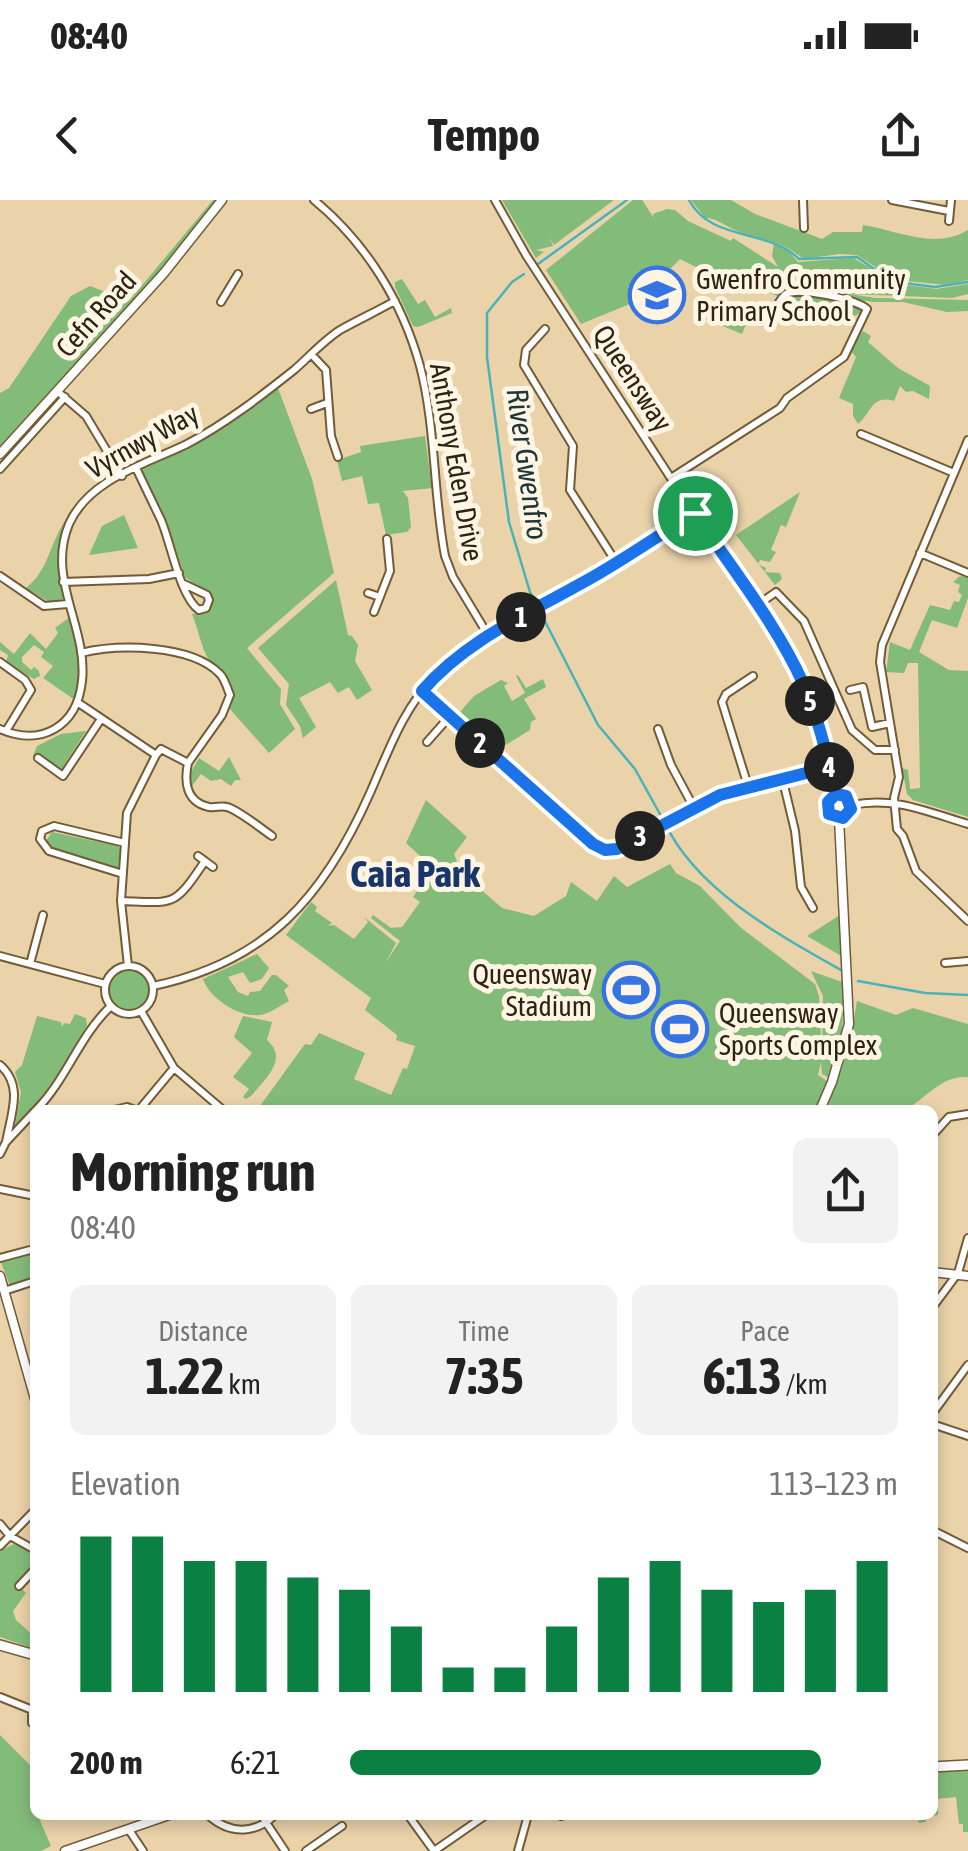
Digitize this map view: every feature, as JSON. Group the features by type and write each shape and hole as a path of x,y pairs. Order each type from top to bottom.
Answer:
{"main road":[{"path":"0,1645 30,1654"},
{"path":"938,1767 968,1765"}],"street":[{"name":"Cefn Road","path":"0,454 164,272 222,200"},
{"name":"Anthony Eden Drive","path":"314,200 367,254 394,302 420,367 445,556 488,636"},
{"name":"Queensway","path":"495,200 521,247 756,606 803,683 822,733 836,794 829,799 828,810 839,818 849,1024 822,1105"},
{"path":"803,200 804,228"},
{"path":"892,200 949,211"},
{"path":"949,221 951,200"},
{"path":"221,302 238,274"},
{"path":"671,478 780,408 787,398 840,361 867,309 854,300 796,292 782,297 771,314 763,312"},
{"name":"Vyrnwy Way","path":"76,702 82,681 81,653 63,582 62,553 70,522 91,494 234,416 338,332 394,302"},
{"path":"545,329 526,350 524,365 573,446 570,490 616,562"},
{"path":"312,354 326,370 326,403 338,457"},
{"path":"57,390 86,416 122,476"},
{"name":"Cefn Road","path":"0,469 65,397"},
{"path":"311,409 326,403"},
{"path":"861,434 954,473"},
{"path":"968,440 880,651 880,672 899,777 894,801 896,829 916,872 968,921"},
{"path":"324,452 334,448"},
{"path":"136,468 162,522 179,573 194,608 206,608 207,595 184,584"},
{"path":"153,986 187,979 246,953 298,910 350,835 400,723 422,691 458,654 695,513"},
{"path":"374,612 390,572 387,539"},
{"path":"920,553 968,573"},
{"path":"63,582 148,579 179,573"},
{"path":"0,576 44,606 68,604"},
{"path":"756,606 776,592 789,603 804,621 852,730 875,750 895,750"},
{"path":"368,593 380,597"},
{"path":"81,653 105,647 179,652 206,662 223,676 230,695 222,714 188,763 188,792 206,806 227,806 272,836"},
{"path":"0,662 20,675 31,690 3,730 26,738 44,736 59,726 76,702 156,756"},
{"path":"748,786 722,702 726,694 753,676"},
{"path":"850,690 864,687 872,727"},
{"path":"422,691 598,848 617,849 693,806 748,786 830,767"},
{"path":"428,742 450,716"},
{"path":"38,758 63,776 101,719"},
{"path":"863,729 890,724"},
{"path":"658,729 671,765 693,806"},
{"path":"128,966 121,901 124,843 132,799 161,749 188,763"},
{"path":"782,777 795,831 802,887 813,908"},
{"path":"836,794 846,796 852,805"},
{"path":"852,805 894,801 968,824"},
{"path":"839,818 847,816 852,805"},
{"path":"123,874 49,851 40,839 42,831 54,826 124,843"},
{"path":"121,901 166,902 178,898 202,858 214,867"},
{"path":"30,964 43,915"},
{"path":"0,956 106,984"},
{"path":"946,963 968,961"},
{"path":"128,966 147,973 153,986 151,1000 141,1011 125,1014 111,1006 105,992 114,971 128,966"},
{"path":"41,1105 59,1086 87,1032 111,1006"},
{"path":"141,1011 174,1068 216,1105"},
{"path":"0,1065 9,1073 16,1089 0,1154"},
{"path":"141,1105 174,1068"},
{"path":"938,1129 949,1116 968,1114"},
{"path":"6,1142 30,1116"},
{"path":"0,1189 30,1195"},
{"path":"938,1302 963,1275 968,1238"},
{"path":"0,1258 30,1250"},
{"path":"938,1273 963,1275"},
{"path":"0,1276 30,1382"},
{"path":"4,1290 30,1282"},
{"path":"0,1323 11,1320"},
{"path":"22,1356 30,1354"},
{"path":"938,1406 968,1365"},
{"path":"938,1426 968,1436"},
{"path":"0,1546 30,1515"},
{"path":"0,1524 10,1536 30,1547"},
{"path":"938,1533 968,1548"},
{"path":"20,1586 30,1575"},
{"path":"0,1696 30,1711"},
{"path":"65,1851 156,1820"},
{"path":"214,1820 235,1830 254,1829 269,1820"},
{"path":"264,1820 285,1851"},
{"path":"412,1820 434,1851 479,1820"},
{"path":"518,1851 527,1820"},
{"path":"306,1851 342,1826"},
{"path":"130,1830 143,1851"}],"green space":[{"path":"213,200 218,200 172,257 0,446 0,393 9,388 71,296 90,286 129,301"},
{"path":"502,200 614,200 554,245 550,238 553,246 536,250 544,252 536,258"},
{"path":"633,200 642,200 654,218 653,214 675,210 688,221 731,241 733,238 778,267 772,256 774,243 788,250 798,262 853,258 899,284 936,289 968,284 968,294 952,298 850,294 968,300 968,311 947,312 903,302 873,302 797,289 777,296 718,269 714,276 680,259 646,294 581,324 546,270"},
{"path":"691,200 731,200 755,214 822,239 833,232 862,232 863,225 930,239 968,230 968,280 948,285 895,280 857,255 803,259 778,243 705,218"},
{"path":"402,279 418,304 425,300 435,317 451,308 452,313 413,326 395,287 395,282"},
{"path":"808,294 851,301 862,309 849,319 836,308 801,312 780,307 789,296"},
{"path":"714,301 749,317 742,334 706,319"},
{"path":"863,331 871,336 868,342 898,368 930,386 929,399 906,392 900,386 894,401 876,402 858,424 853,404 839,398 856,357 850,350"},
{"path":"278,388 312,479 334,573 247,648 281,689 280,704 295,729 269,753 229,708 230,684 206,655 192,614 208,612 209,594 185,577 166,521 140,470 191,446"},
{"path":"425,436 432,488 403,491 408,498 411,527 407,532 386,535 379,503 368,504 362,476 342,481 337,460 361,452 360,446"},
{"path":"800,492 786,527 781,525 771,550 776,552 770,562 760,560 758,564 736,535"},
{"path":"124,515 138,548 89,555 102,526"},
{"path":"66,520 58,560 64,599 49,602 26,588 40,573"},
{"path":"759,565 766,568 765,572 780,573 782,579 775,585"},
{"path":"960,576 968,577 968,598 957,628 932,620 919,652 949,670 968,671 968,817 913,800 907,794 902,768 908,770 910,789 920,788 918,663 908,663 904,673 886,672 890,642 910,650 930,605 950,610 954,601 959,602 960,585 953,582"},
{"path":"336,580 348,635 358,645 355,661 372,690 357,700 349,687 338,693 330,682 299,698 316,727 303,738 286,705 289,684 258,648"},
{"path":"70,617 82,681 75,700 43,678 53,666 34,645 22,662 39,671 40,676 34,679 6,663 8,655 0,650 0,642 14,654 30,633 46,649 58,633 55,628"},
{"path":"518,675 526,688 543,679 546,687 524,699 536,719 530,730 499,749 493,748 461,719 460,712 474,696 501,680 508,683 504,686 512,701 525,693"},
{"path":"86,731 64,770 33,756 37,746 61,734"},
{"path":"229,757 241,780 235,780 231,786 201,774 192,786 189,783 199,758 219,771"},
{"path":"426,800 467,837 454,854 461,872 502,908 534,916 566,896 571,882 597,901 614,876 627,887 670,864 676,873 700,886 740,927 815,984 822,1060 823,996 811,971 845,983 842,1030 828,1077 822,1074 821,1062 818,1075 827,1081 817,1105 261,1105 305,1044 311,1045 319,1033 365,1053 354,1079 391,1095 403,1068 407,1069 415,1046 396,1040 397,1035 365,1010 371,998 286,935 311,902 317,907 315,911 332,923 328,926 334,925 354,939 368,922 364,917 396,943 386,962 400,941 371,918 373,915 391,928 402,927 420,902 413,897 433,868 406,843"},
{"path":"52,832 118,846 120,864 116,869 50,848 46,841"},
{"path":"840,915 843,957 807,936"},
{"path":"257,954 269,968 262,979 250,983 243,972 228,977 238,992 248,996 260,991 276,975 289,986 284,990 289,1001 267,1013 252,1015 218,1000 203,979"},
{"path":"129,969 144,975 150,990 144,1005 129,1011 114,1005 108,990 114,975"},
{"path":"857,1001 896,1015 913,1008 968,1024 968,1077 942,1083 912,1105 829,1105 850,1041"},
{"path":"75,1014 86,1018 87,1026 55,1079 15,1126 21,1092 15,1072 22,1065 37,1016 61,1022 62,1027 64,1023 70,1024"},
{"path":"243,1016 272,1022 267,1040 276,1054 268,1076 246,1099 243,1097 249,1089 233,1077 252,1053 234,1037"},
{"path":"30,1253 30,1278 10,1286 1,1262"},
{"path":"14,1544 30,1550 30,1570 17,1584 26,1593 13,1611 16,1620 30,1633 30,1647 0,1637 0,1551"},
{"path":"0,1735 30,1765 30,1820 40,1820 51,1846 41,1851 0,1851"},
{"path":"938,1771 968,1771 968,1832 963,1832 963,1824 959,1824 956,1797 938,1799"}],"waterway":[{"name":"River Gwenfro","path":"538,264 627,200"},
{"name":"River Gwenfro","path":"689,200 711,223 772,243 799,259 857,257 890,280 935,287 968,282"},
{"name":"River Gwenfro","path":"524,274 512,282 487,313 487,357 509,522 530,592 598,725 635,769 661,816"},
{"name":"River Gwenfro","path":"665,823 679,847 718,890 766,926 841,970"},
{"name":"River Gwenfro","path":"858,981 925,993 968,995"}],"place":[{"name":"Gwenfro Community Primary School","path":"657,295"},
{"name":"Queensway Stadium","path":"631,990"},
{"name":"Queensway Sports Complex","path":"680,1029"}],"district":[{"name":"Caia Park","path":"415,874"}],"route":[{"path":"695,513 587,581 458,654 422,691 593,844 605,850 617,849 720,795 830,767 836,794 829,799 829,814 843,818 850,813 851,802 843,794 836,794 830,767 822,733 798,674 695,513"}]}
